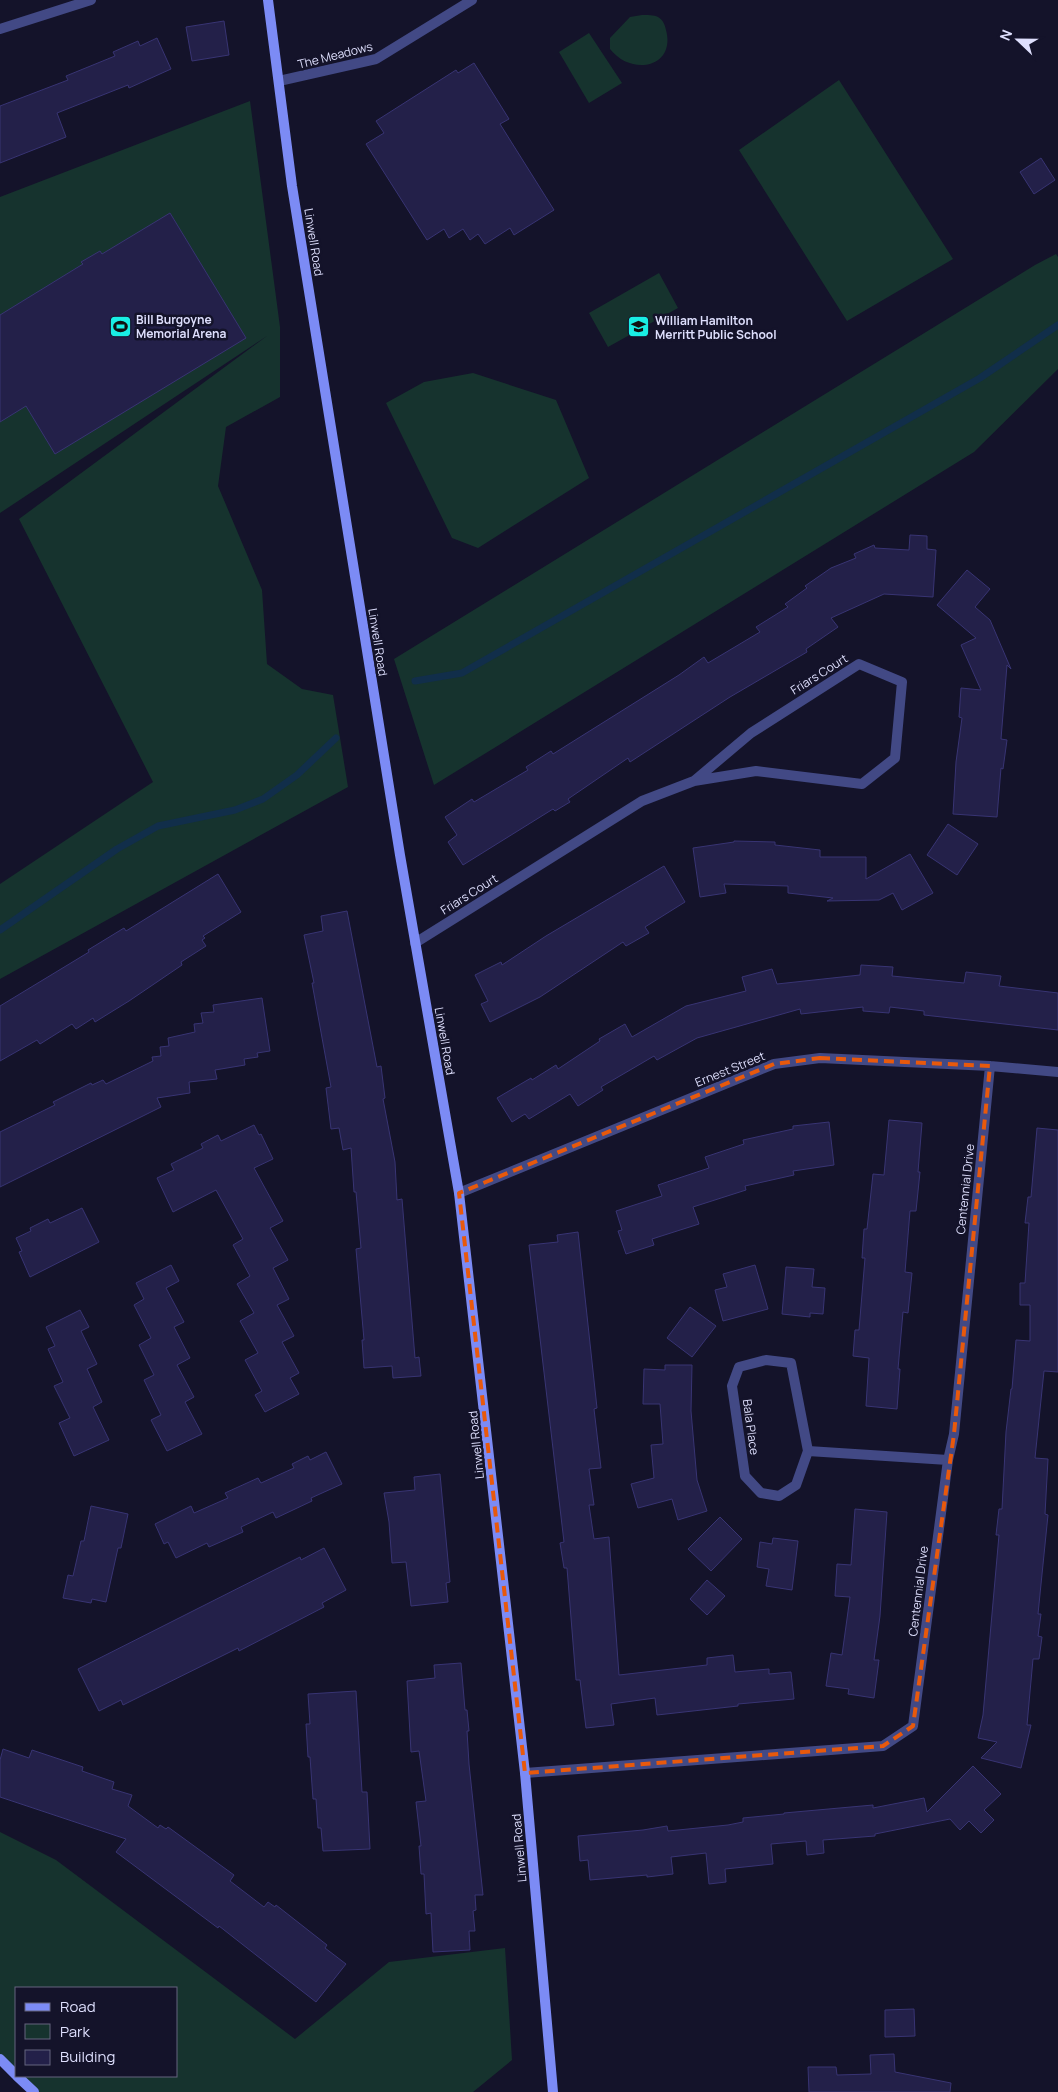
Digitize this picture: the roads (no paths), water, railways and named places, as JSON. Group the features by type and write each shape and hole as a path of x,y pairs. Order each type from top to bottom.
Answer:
{"main road":[{"name":"Linwell Road","path":"268,0 296,210 415,942 459,1193 525,1773 553,2092"},
{"path":"0,2059 15,2073"},
{"path":"19,2077 34,2092"}],"street":[{"path":"0,29 91,0"},
{"name":"The Meadows","path":"279,82 376,59 472,0"},
{"name":"Friars Court","path":"415,942 642,802 694,781 756,771 862,784 895,758 902,682 859,664 750,733 694,781"},
{"name":"Ernest Street","path":"459,1193 774,1064 820,1058 990,1066 1058,1072"},
{"name":"Centennial Drive","path":"525,1773 883,1746 913,1726 948,1460 954,1434 990,1066"},
{"name":"Bala Place","path":"766,1360 791,1363 808,1451 796,1485 779,1496 761,1492 745,1476 732,1386 739,1367 766,1360"},
{"path":"808,1451 948,1460"}],"waterway":[{"path":"415,681 462,673 980,378 1058,325"},
{"path":"0,930 117,849 158,826 235,810 263,799 297,775 336,738"}],"place":[{"name":"Bill Burgoyne Memorial Arena","path":"120,326"},
{"name":"William Hamilton Merritt Public School","path":"639,327"}]}
